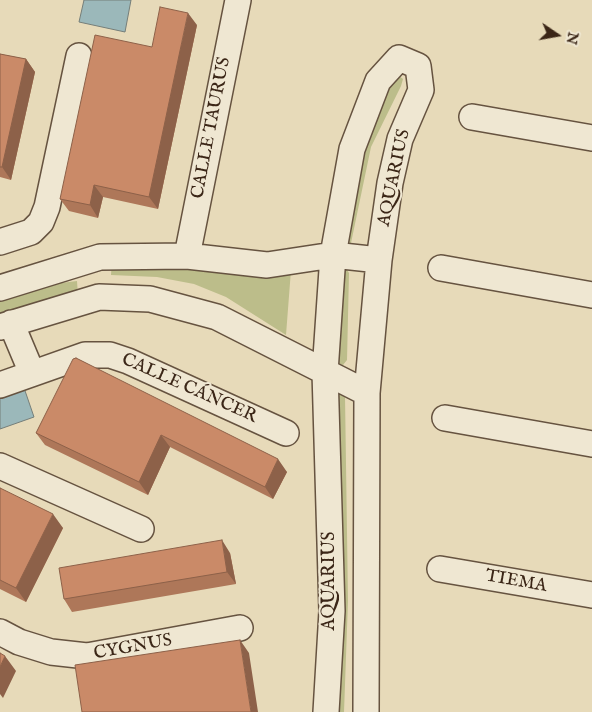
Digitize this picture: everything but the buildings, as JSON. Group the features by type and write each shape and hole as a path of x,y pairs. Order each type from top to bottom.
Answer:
{"street":[{"name":"CALLE TAURUS","path":"187,256 238,0"},
{"path":"0,242 31,232 41,222 47,207 79,56"},
{"name":"AQUARIUS","path":"326,712 332,611 325,372 333,255 352,149 378,81 399,58 418,66 421,90 400,139 390,183 379,260 367,393 366,712"},
{"path":"472,117 592,138"},
{"path":"0,288 100,257 187,256 267,265 333,255 379,260"},
{"path":"99,297 105,287 100,257"},
{"path":"441,268 592,295"},
{"path":"32,373 5,325 99,297 150,299 217,317 367,393"},
{"name":"CALLE CÁNCER","path":"0,385 85,355 110,355 128,361 286,433"},
{"path":"445,418 592,444"},
{"path":"0,466 141,529"},
{"name":"TIEMA","path":"440,568 592,595"},
{"name":"CYGNUS","path":"0,632 19,642 52,652 87,656 240,628"}],"green space":[{"path":"398,75 403,79 401,86 371,147 351,243 347,245 361,140 392,77"},
{"path":"112,259 291,270 286,335 226,297 194,284 157,277 111,275"},
{"path":"346,268 349,273 347,360 343,365 338,364 340,270"},
{"path":"77,281 78,296 45,300 0,315 0,300 45,285"},
{"path":"338,386 345,396 348,601 344,712 331,712"}],"water":[{"path":"84,0 131,0 125,32 79,22"},
{"path":"21,379 34,417 0,429 0,387"}]}
